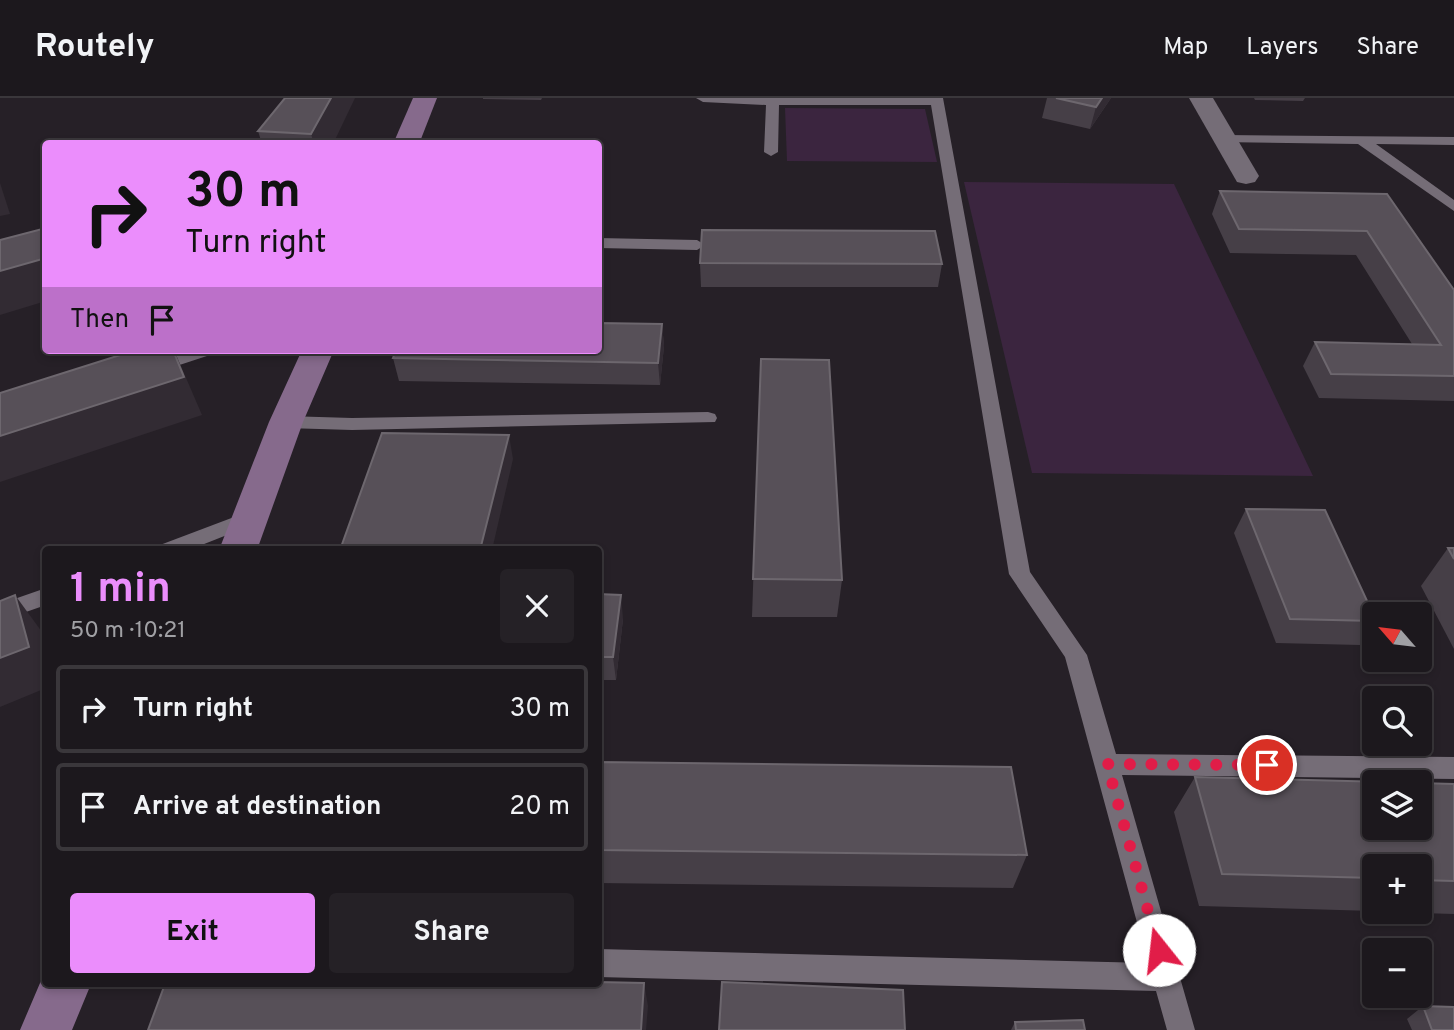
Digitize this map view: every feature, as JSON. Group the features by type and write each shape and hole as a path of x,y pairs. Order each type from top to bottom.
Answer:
{"street":[{"path":"408,140 425,98"},
{"path":"1201,98 1246,176"},
{"path":"244,534 286,422 316,354"},
{"path":"46,1030 64,987"}],"lane":[{"path":"704,98 773,101 936,99 1020,573 1076,655 1181,1030"},
{"path":"771,152 773,101"},
{"path":"1224,139 1454,141"},
{"path":"1361,140 1454,207"},
{"path":"602,243 697,246"},
{"path":"129,376 195,354"},
{"path":"286,422 352,424 708,418"},
{"path":"186,546 244,534"},
{"path":"0,613 42,597"},
{"path":"1107,764 1454,768"},
{"path":"602,962 1166,977"}],"shaded area":[{"path":"785,108 925,109 937,162 787,161"},
{"path":"964,182 1174,184 1313,476 1032,473"}],"building":[{"path":"285,98 331,98 311,134 258,131"},
{"path":"1056,98 1102,98 1096,107"},
{"path":"1220,191 1387,194 1454,290 1454,376 1331,374 1315,342 1441,345 1367,231 1239,229"},
{"path":"42,229 42,259 0,271 0,240"},
{"path":"702,230 935,231 942,264 700,263"},
{"path":"602,323 662,324 658,363 393,358 394,354 602,354"},
{"path":"123,354 175,354 184,377 0,436 0,393"},
{"path":"761,359 829,360 842,580 753,579"},
{"path":"382,433 509,435 481,546 341,546"},
{"path":"1246,509 1325,510 1368,602 1362,602 1362,621 1290,619"},
{"path":"1448,548 1454,548 1454,559"},
{"path":"602,594 621,595 613,657 602,657"},
{"path":"15,595 29,647 0,658 0,601"},
{"path":"602,762 1011,767 1027,855 602,850"},
{"path":"1195,777 1362,781 1362,840 1432,840 1432,783 1454,784 1454,881 1432,880 1432,854 1362,854 1362,878 1222,874"},
{"path":"602,982 644,983 641,1030 148,1030 164,987 602,987"},
{"path":"722,982 903,990 905,1030 719,1030"},
{"path":"1454,1007 1454,1030 1432,1030 1424,1008"},
{"path":"1083,1020 1085,1030 1016,1030 1015,1022"}],"route":[{"path":"1159,950 1107,764 1267,765"}]}
